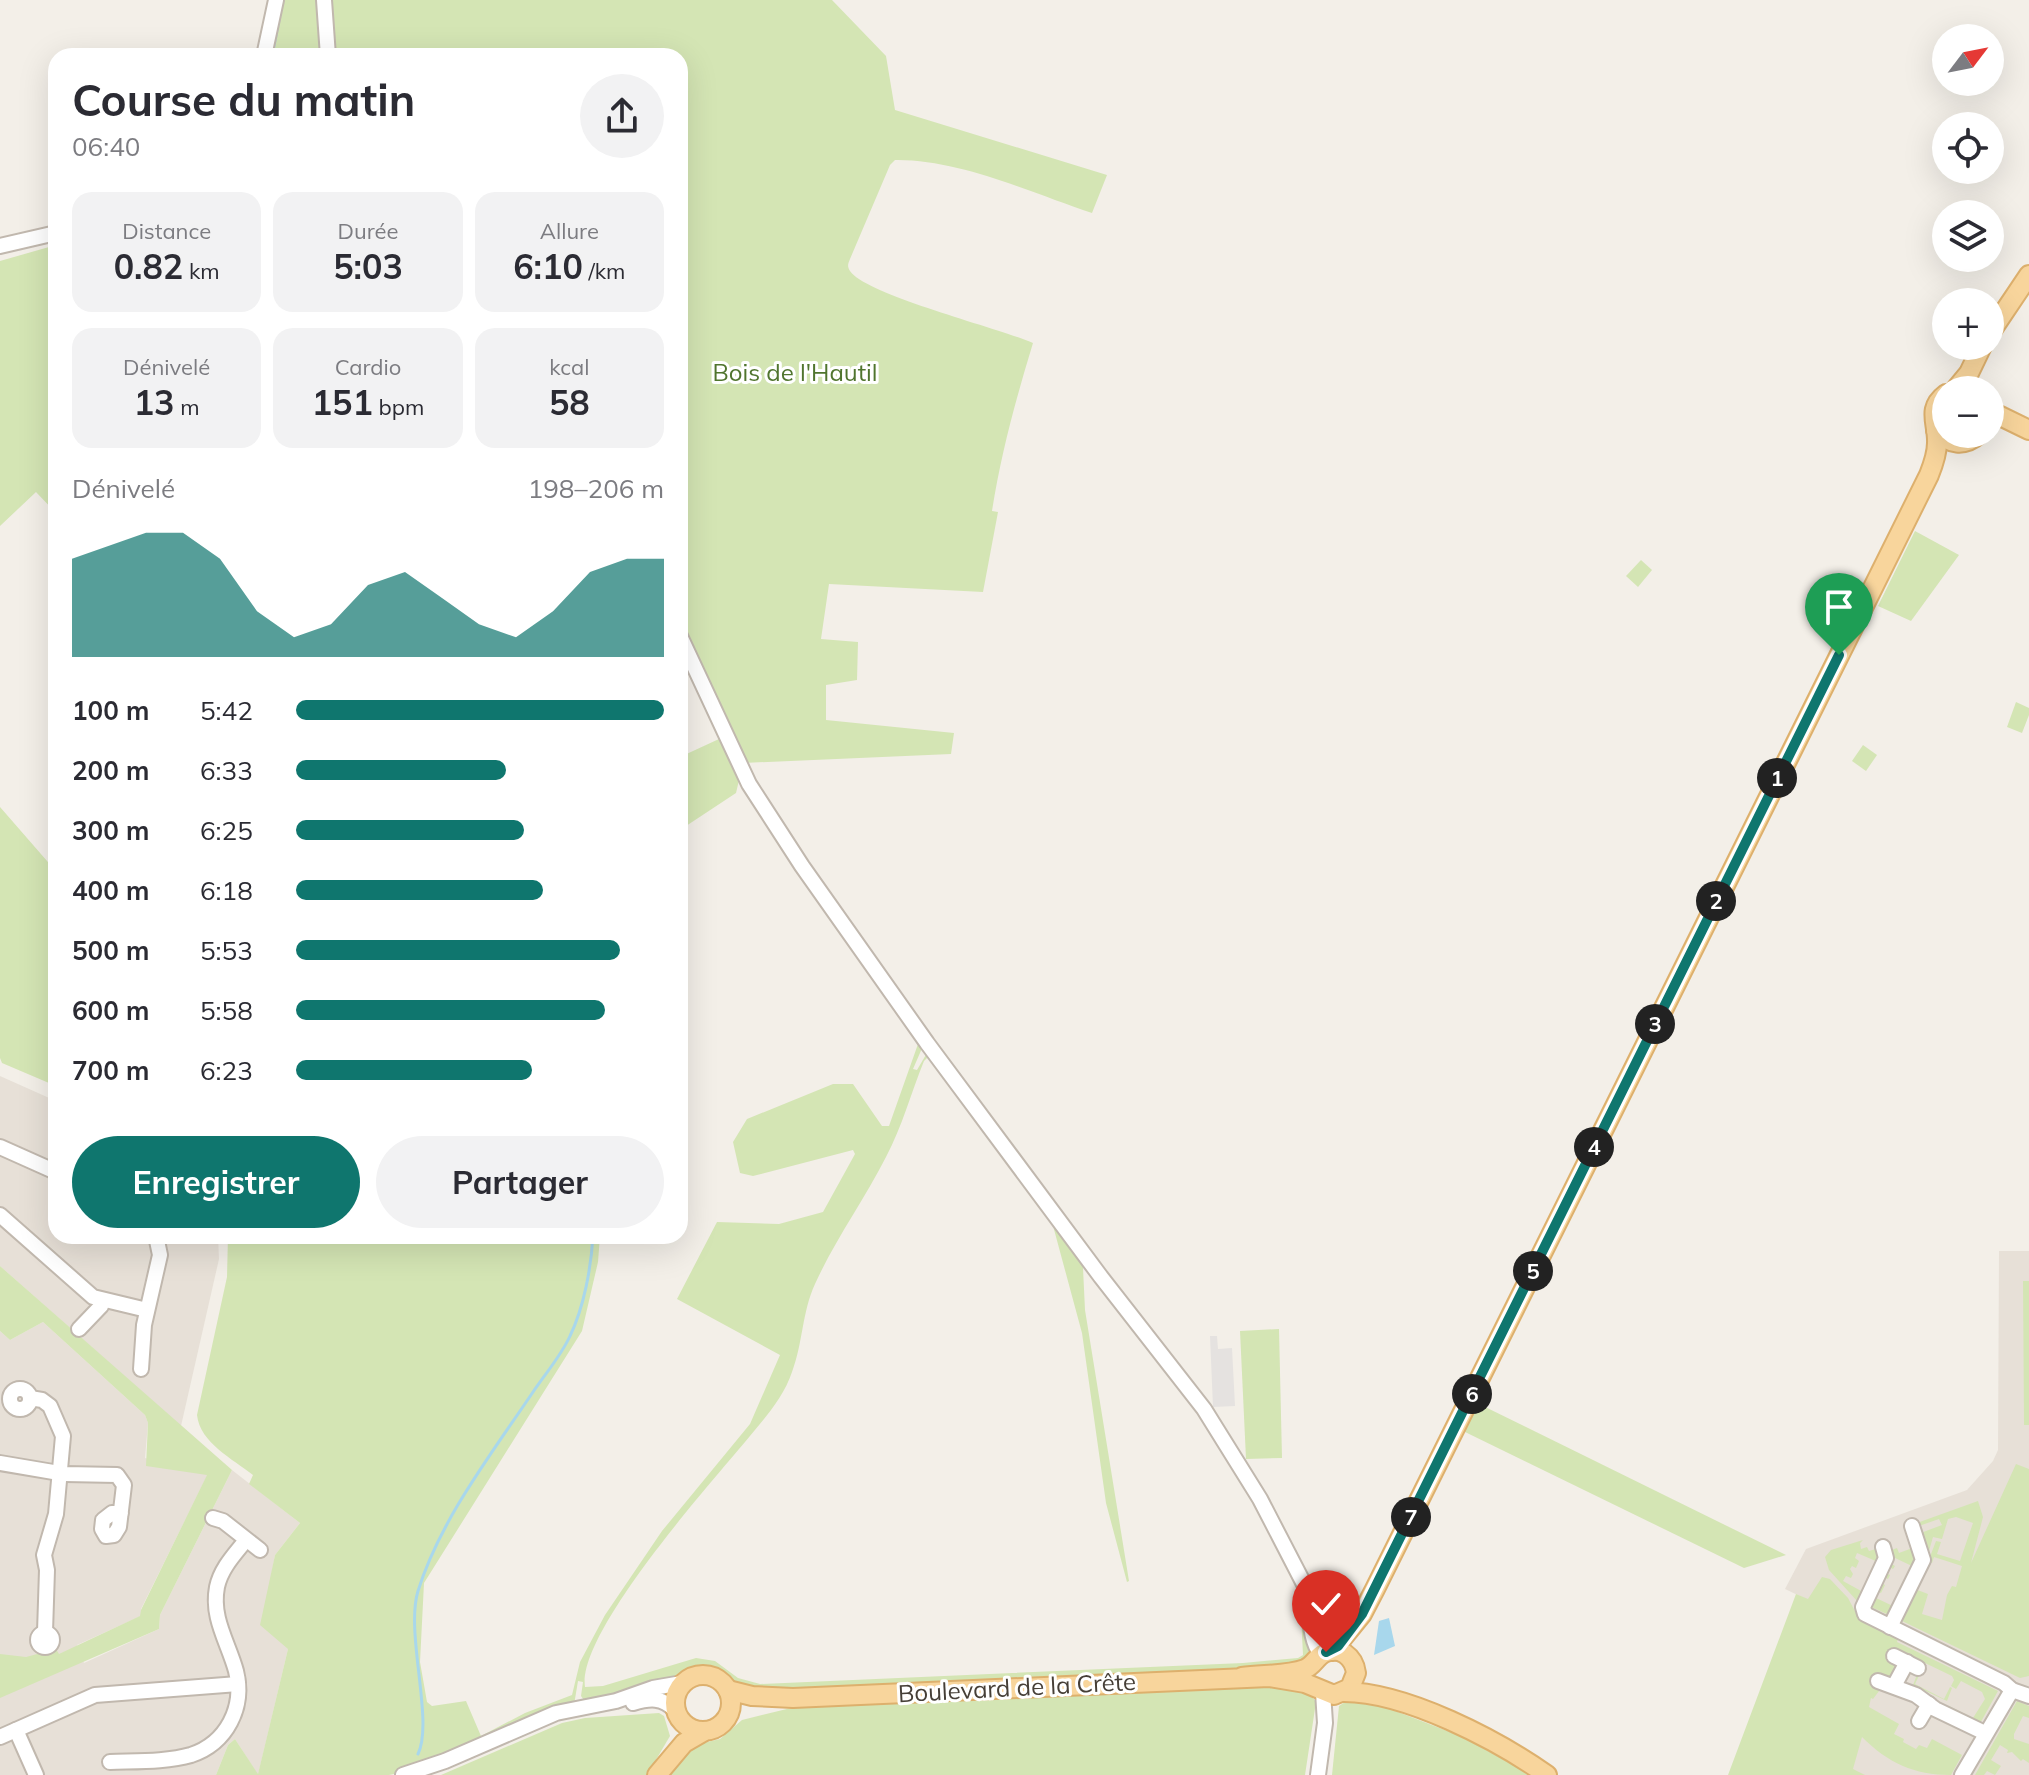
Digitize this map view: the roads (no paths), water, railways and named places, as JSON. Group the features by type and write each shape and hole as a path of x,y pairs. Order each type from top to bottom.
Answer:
{"main road":[{"path":"2004,312 2029,275"},
{"path":"2004,418 2026,429"},
{"path":"2004,428 2026,429"},
{"path":"1362,1614 1322,1656 1312,1677 1331,1691 1353,1683 1353,1642 1362,1614 1929,475 1936,448"},
{"path":"1929,475 1953,448"},
{"name":"Boulevard de la Crête","path":"728,1690 752,1696 793,1698 1242,1677 1298,1670 1322,1656 1341,1652 1370,1685 1396,1700 1480,1736 1547,1775"},
{"path":"709,1675 722,1682 731,1700 728,1716 715,1729 684,1743 656,1775 674,1735 676,1693 682,1683 694,1676 709,1675"},
{"name":"Boulevard de la Crête","path":"1242,1677 1286,1679 1331,1691 1368,1693 1396,1700"},
{"name":"Boulevard de la Crête","path":"728,1716 748,1706 793,1698"},
{"path":"676,1713 686,1726 703,1732"}],"street":[{"path":"266,48 276,0"},
{"path":"324,0 327,48"},
{"path":"0,246 48,235"},
{"path":"688,652 749,784 802,866 927,1043 1231,1448 1305,1586 1314,1643 1322,1656"},
{"path":"0,1147 48,1168"},
{"path":"0,1215 85,1290 103,1300 147,1310"},
{"path":"141,1369 147,1310 160,1255 158,1244"},
{"path":"79,1329 103,1300"},
{"path":"30,1398 45,1402 59,1422 63,1442 56,1514 44,1555 47,1570 45,1632"},
{"path":"0,1463 60,1473 119,1476 124,1485 121,1513"},
{"path":"213,1518 223,1521 260,1550"},
{"path":"1890,1627 1923,1559 1912,1526"},
{"path":"110,1762 182,1757 210,1745 225,1731 234,1714 238,1684 219,1626 215,1602 223,1571 246,1540"},
{"path":"1883,1547 1886,1558 1863,1612 2029,1696"},
{"path":"1894,1686 1906,1662"},
{"path":"1878,1681 1916,1695 1985,1733"},
{"path":"403,1775 445,1761 556,1713 682,1683"},
{"path":"0,1737 95,1695 238,1684"},
{"path":"1965,1774 1985,1733 2012,1690"},
{"path":"1318,1775 1331,1691"},
{"path":"422,1775 565,1716 650,1699 663,1701 676,1713"},
{"path":"1919,1721 1929,1704"},
{"path":"16,1730 36,1775"}],"water":[{"path":"1389,1618 1395,1646 1374,1655 1379,1621"}],"waterway":[{"path":"274,48 281,9"},
{"path":"418,1754 423,1721 415,1630 418,1591 453,1513 570,1336 586,1287 592,1244"}],"park label":[{"name":"Bois de l'Hautil","path":"795,373"}]}
